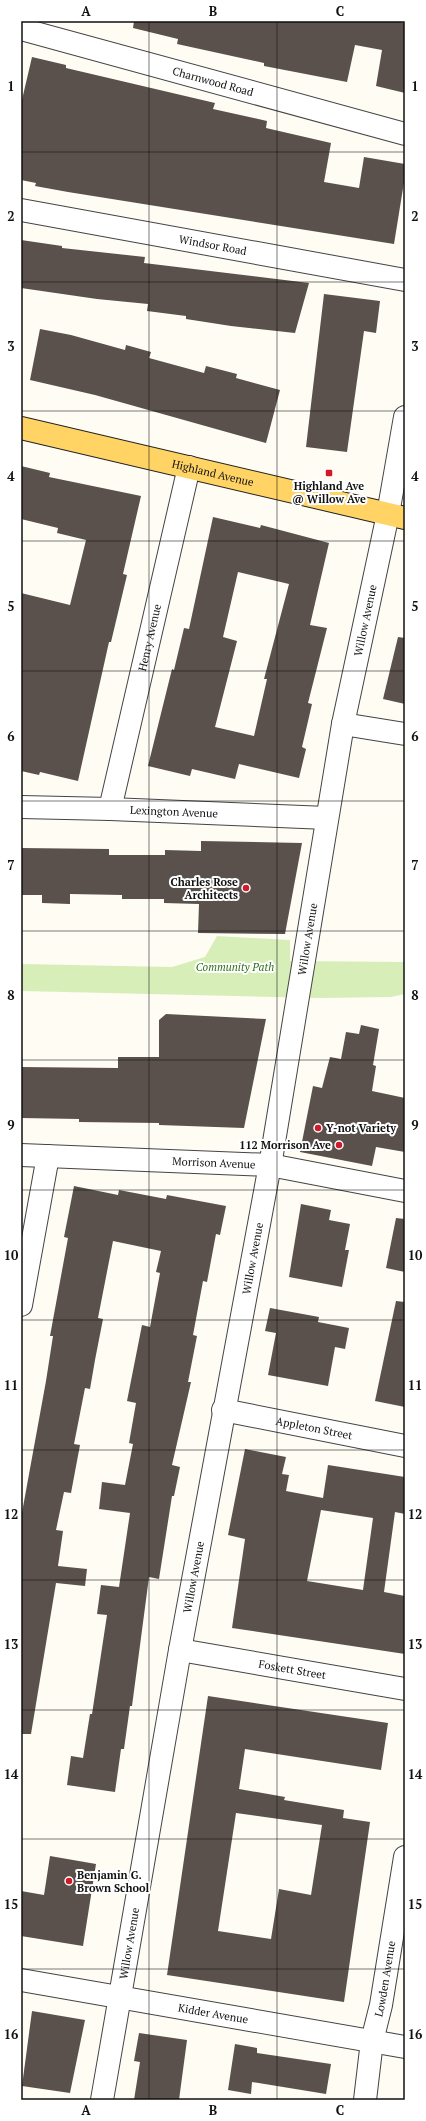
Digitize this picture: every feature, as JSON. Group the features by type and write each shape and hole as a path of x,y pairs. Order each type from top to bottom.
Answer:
{"main road":[{"name":"Highland Avenue","path":"21,428 396,516"}],"street":[{"name":"Charnwood Road","path":"21,29 405,134"},
{"name":"Windsor Road","path":"21,210 405,280"},
{"name":"Willow Avenue","path":"102,2100 180,1650 270,1165 302,980 343,724 396,516 405,417"},
{"name":"Henry Avenue","path":"110,809 189,467"},
{"path":"343,724 405,734"},
{"name":"Lexington Avenue","path":"21,807 327,818"},
{"name":"Morrison Avenue","path":"21,1155 270,1165 405,1191"},
{"path":"21,1305 48,1156"},
{"name":"Appleton Street","path":"224,1410 405,1446"},
{"name":"Foskett Street","path":"180,1650 405,1689"},
{"name":"Lowden Avenue","path":"365,2100 372,2041 381,2005 405,1857"},
{"name":"Kidder Avenue","path":"21,1980 405,2047"}],"green space":[{"name":"Community Path","path":"217,936 290,940 290,961 405,962 405,994 391,997 320,998 21,991 21,964 172,967 205,957"}],"building":[{"path":"134,21 396,21 405,23 405,93 376,86 382,50 355,45 347,82 264,66 264,63 177,44 178,39 133,28"},
{"path":"32,57 66,65 66,68 215,103 213,109 267,121 266,128 331,143 324,182 359,188 364,157 405,164 405,176 394,244 68,192 35,186 36,183 21,180 21,104"},
{"path":"21,240 62,246 62,248 145,257 144,263 309,283 295,333 231,326 186,319 186,316 147,311 148,304 97,299 21,288"},
{"path":"324,294 380,301 376,333 364,331 347,452 306,447"},
{"path":"40,329 71,335 125,350 126,345 151,352 149,358 204,373 206,366 237,374 236,378 280,390 266,443 95,395 30,380"},
{"path":"21,466 50,473 49,477 141,496 123,574 127,575 111,642 109,642 78,781 40,772 39,775 21,771 21,593 70,605 86,540 57,533 58,528 21,519"},
{"path":"213,517 260,528 261,525 329,543 310,625 327,628 308,703 312,704 302,747 306,749 299,778 239,764 235,779 192,769 190,776 148,766 172,669 174,670 184,628 189,629","holes":["238,572 289,584 264,679 267,679 254,736 215,727 237,641 223,637"]},
{"path":"398,637 405,638 405,704 383,699"},
{"path":"201,841 302,843 285,934 198,933 199,904 164,903 164,899 122,899 122,895 70,894 70,904 42,903 42,895 21,895 21,848 109,849 109,855 165,855 165,850 201,851"},
{"path":"166,1014 266,1019 244,1128 159,1125 159,1123 79,1122 79,1119 21,1118 21,1067 118,1068 118,1057 159,1057 159,1020"},
{"path":"361,1025 379,1029 373,1065 376,1066 372,1091 405,1098 405,1152 376,1147 372,1166 300,1152 313,1086 322,1088 330,1057 341,1059 346,1032 359,1034"},
{"path":"74,1186 118,1195 119,1190 166,1199 167,1195 226,1206 220,1235 216,1234 207,1282 203,1281 193,1335 197,1336 188,1382 191,1382 172,1465 180,1467 174,1496 172,1496 159,1579 149,1577 132,1706 130,1706 124,1749 121,1749 115,1792 67,1785 71,1756 83,1758 90,1714 92,1714 107,1615 97,1614 101,1585 119,1587 130,1513 99,1509 102,1482 125,1485 133,1444 129,1443 136,1403 127,1401 142,1325 150,1327 160,1273 156,1272 161,1251 113,1241 98,1318 103,1319 90,1389 85,1388 74,1444 80,1445 71,1493 64,1492 56,1530 63,1531 58,1566 87,1569 85,1586 56,1583 31,1734 21,1734 21,1518 46,1381 53,1336 50,1336 68,1238 64,1237"},
{"path":"301,1204 331,1210 329,1220 350,1224 345,1250 349,1250 342,1287 289,1277"},
{"path":"396,1218 405,1219 405,1272 386,1268"},
{"path":"396,1301 405,1302 405,1407 375,1401"},
{"path":"270,1308 319,1317 318,1322 349,1328 345,1349 335,1347 328,1386 268,1375 276,1333 265,1331"},
{"path":"245,1449 286,1457 282,1474 289,1475 286,1491 323,1498 328,1465 405,1477 405,1514 395,1512 384,1592 405,1596 405,1654 232,1628 245,1539 228,1535","holes":["321,1510 373,1518 363,1590 307,1581"]},
{"path":"208,1696 388,1723 381,1770 245,1749 239,1789 285,1797 284,1800 344,1810 343,1818 370,1822 344,2002 167,1975","holes":["236,1813 322,1825 311,1895 279,1889 271,1939 218,1931"]},
{"path":"50,1856 96,1864 83,1946 21,1936 21,1891 44,1895"},
{"path":"32,2011 85,2020 70,2093 22,2086"},
{"path":"139,2033 187,2040 179,2100 134,2100 140,2062 134,2061"},
{"path":"235,2044 257,2048 257,2053 331,2064 326,2094 252,2082 251,2094 228,2090"}],"place":[{"name":"Highland Ave @ Willow Ave","path":"329,473"},
{"name":"Charles Rose Architects","path":"246,888"},
{"name":"Y-not Variety","path":"318,1128"},
{"name":"112 Morrison Ave","path":"339,1145"},
{"name":"Benjamin G. Brown School","path":"69,1881"}]}
